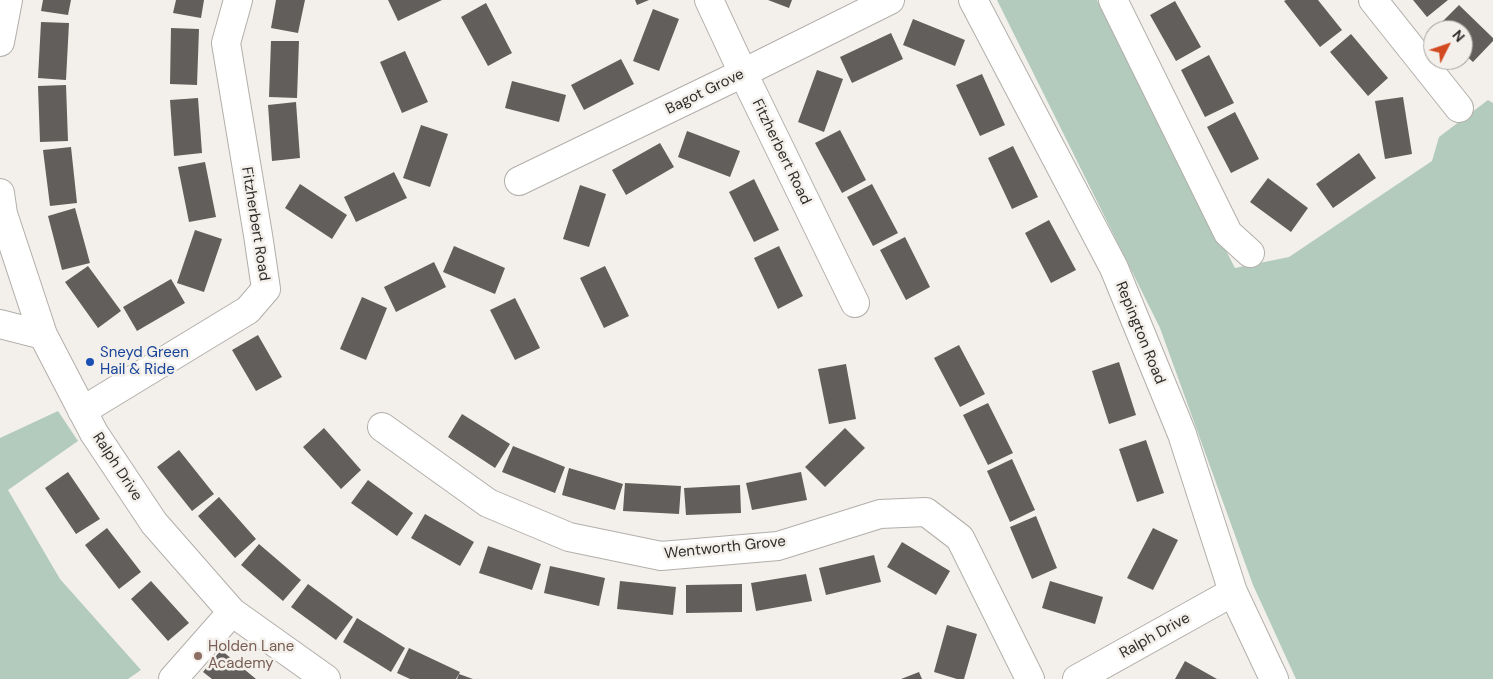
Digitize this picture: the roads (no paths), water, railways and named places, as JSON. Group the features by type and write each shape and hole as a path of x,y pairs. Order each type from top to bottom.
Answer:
{"street":[{"path":"0,42 8,0"},
{"name":"Fitzherbert Road","path":"82,411 248,310 266,289 226,43 238,0"},
{"name":"Fitzherbert Road","path":"709,0 855,303"},
{"name":"Bagot Grove","path":"518,181 890,0"},
{"name":"Repington Road","path":"973,0 1114,268 1182,434 1234,592 1274,679"},
{"path":"1113,0 1228,233 1250,253"},
{"path":"1374,0 1459,108"},
{"name":"Ralph Drive","path":"0,192 3,214 43,335 94,433 154,523 232,612 326,679"},
{"path":"0,324 43,335"},
{"name":"Wentworth Grove","path":"382,427 488,503 569,537 661,556 778,546 880,514 926,512 960,538 1030,679"},
{"name":"Ralph Drive","path":"1077,679 1234,592"},
{"path":"173,679 232,612"}],"place":[{"name":"Sneyd Green Hail & Ride","path":"90,362"},
{"name":"Holden Lane Academy","path":"198,656"}]}
